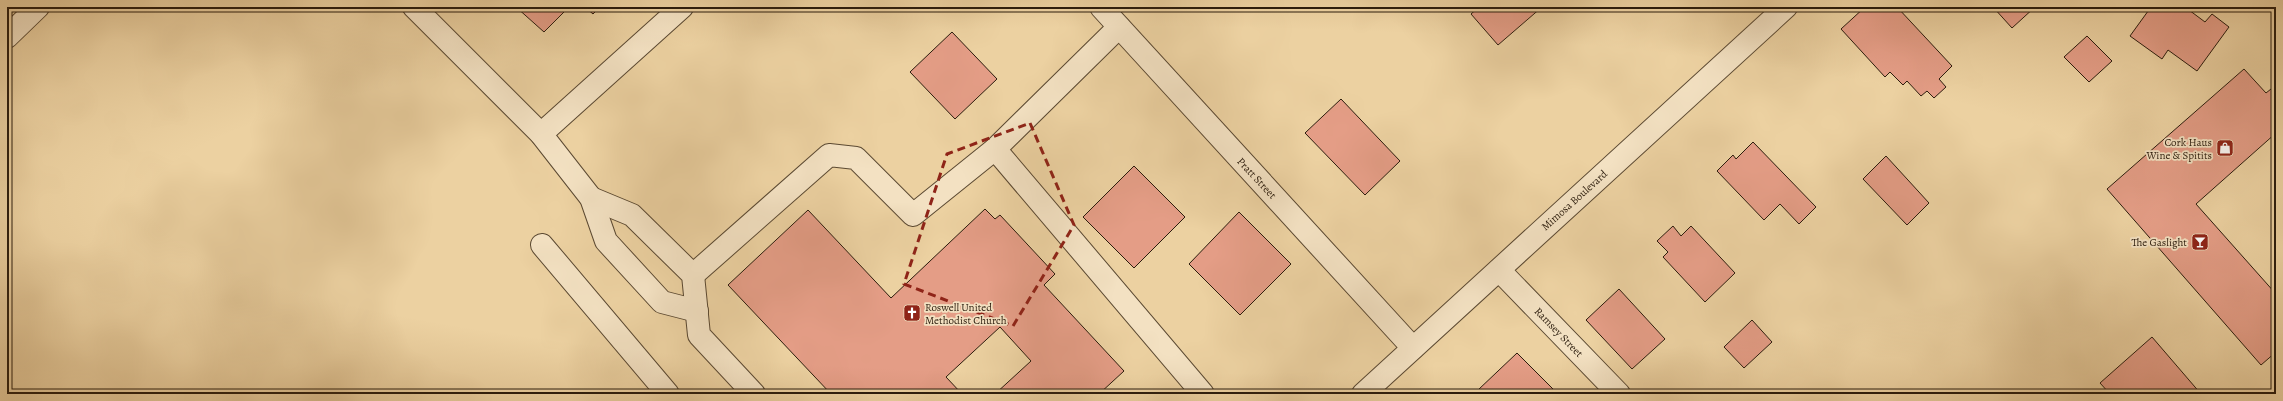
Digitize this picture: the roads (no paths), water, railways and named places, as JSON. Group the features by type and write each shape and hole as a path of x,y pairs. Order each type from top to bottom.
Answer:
{"street":[{"path":"7,37 38,7"},
{"path":"414,7 541,134 591,198 606,241 662,302 697,311"},
{"path":"541,134 682,7"},
{"name":"Pratt Street","path":"1101,7 1414,348"},
{"name":"Mimosa Boulevard","path":"1363,394 1786,7"},
{"path":"693,275 829,155 856,158 914,215 995,149 1119,27"},
{"path":"995,149 1203,394"},
{"path":"591,198 632,215 693,275 699,335 754,394"},
{"path":"542,245 668,394"},
{"name":"Ramsey Street","path":"1498,270 1619,394"}],"place":[{"name":"Cork Haus Wine & Spitits","path":"2225,148"},
{"name":"The Gaslight","path":"2200,242"},
{"name":"Roswell United Methodist Church","path":"912,313"}]}
